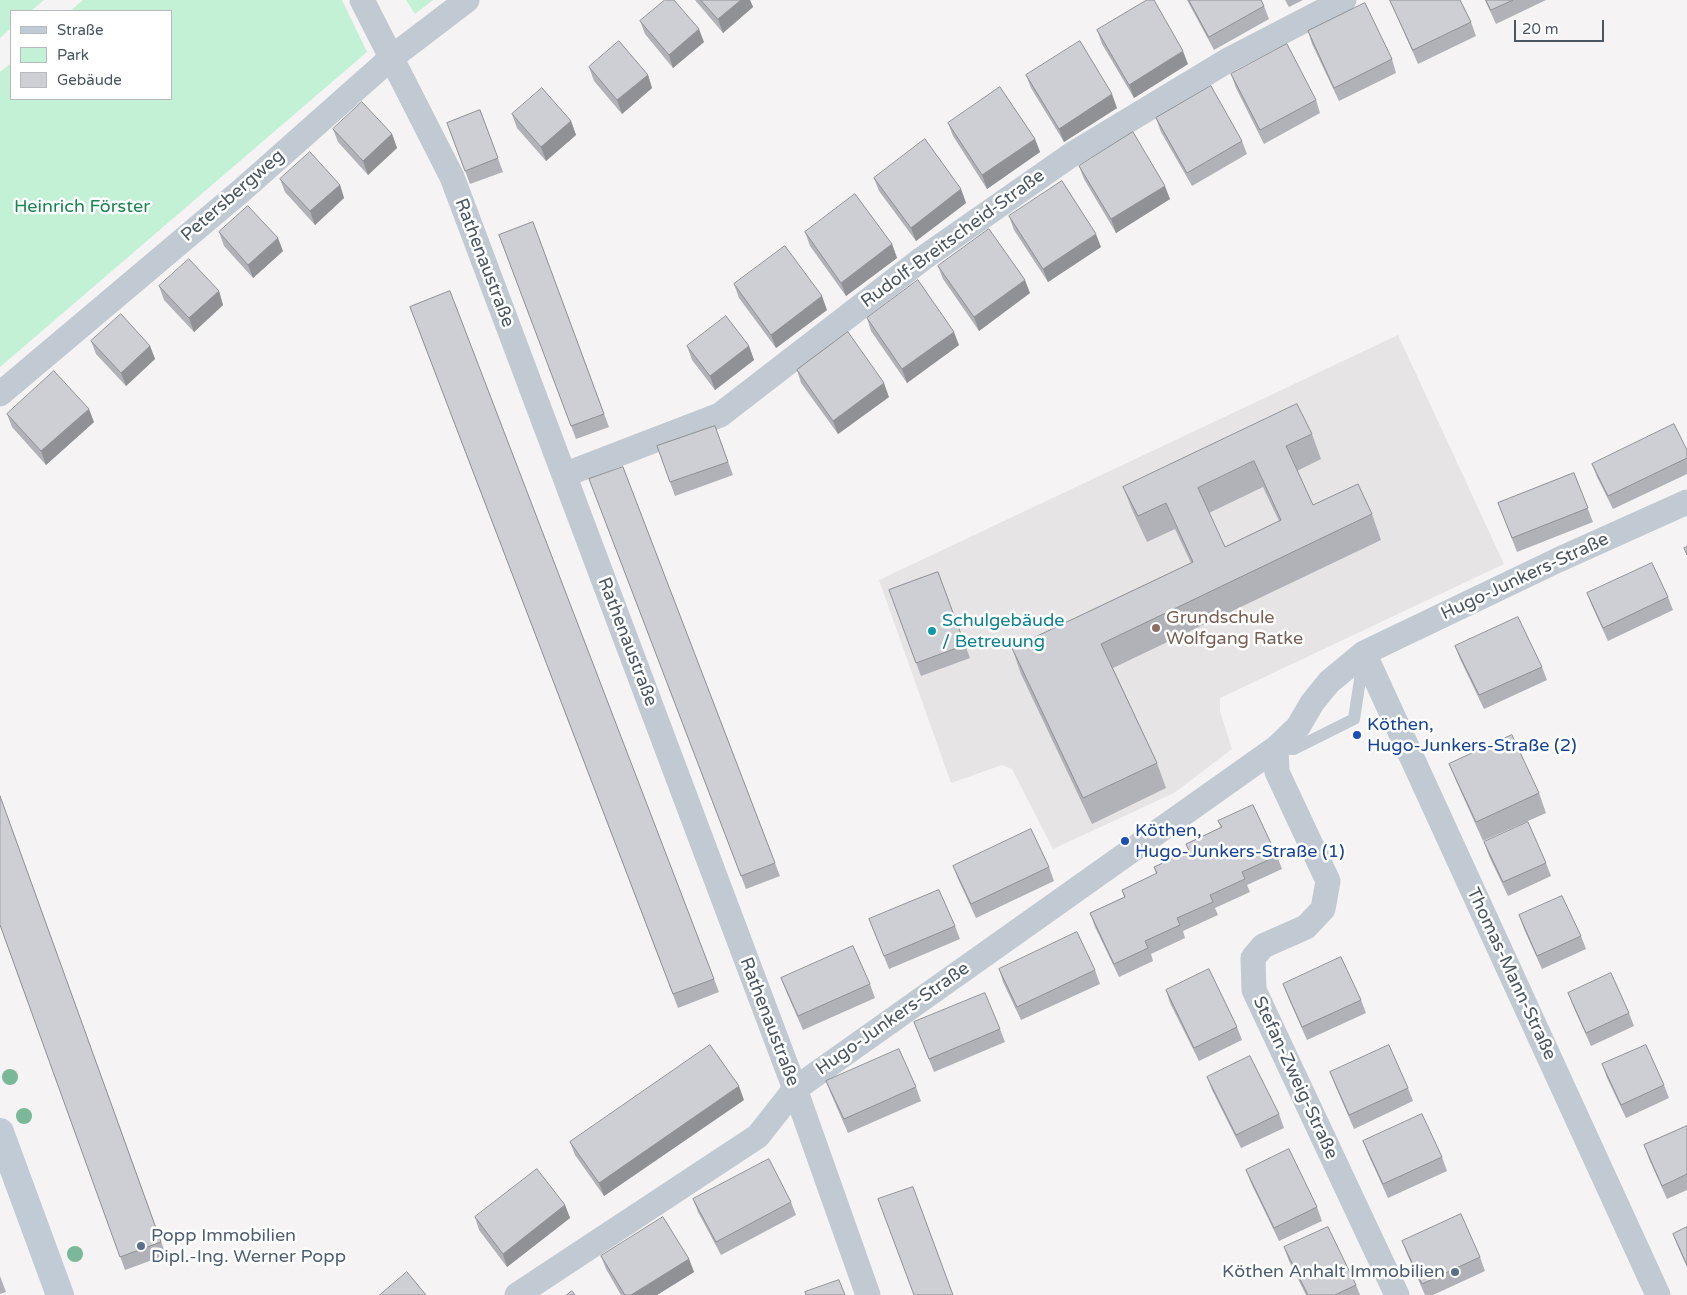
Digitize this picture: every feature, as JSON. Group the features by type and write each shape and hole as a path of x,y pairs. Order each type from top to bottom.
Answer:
{"street":[{"name":"Rathenaustraße","path":"362,0 452,177 794,1089 868,1295"},
{"name":"Petersbergweg","path":"0,394 241,191 391,58 467,0"},
{"name":"Rudolf-Breitscheid-Straße","path":"564,475 720,415 922,258 1070,155 1230,59 1344,0"},
{"name":"Hugo-Junkers-Straße","path":"517,1295 758,1136 794,1089 1276,748 1298,727 1312,703 1329,682 1364,653 1549,564 1687,502"},
{"name":"Thomas-Mann-Straße","path":"1364,653 1658,1295"},
{"name":"Stefan-Zweig-Straße","path":"1276,748 1277,772 1328,881 1323,909 1306,926 1263,946 1253,958 1254,990 1397,1295"},
{"path":"0,1132 60,1295"}],"lane":[{"path":"1276,748 1294,749 1354,719 1364,653"}],"shaded area":[{"path":"1398,335 1504,564 1220,698 1220,711 1232,749 1174,793 1053,849 1012,769 1002,765 951,783 879,580"}],"green space":[{"path":"0,0 44,0 32,10 10,10 10,29 0,38"},
{"name":"Heinrich Förster","path":"83,0 342,0 367,52 0,367 0,72 10,64 10,100 172,100 172,10 71,10"},
{"path":"406,0 433,0 415,14"}],"building":[{"path":"665,0 674,0 699,29 669,55 640,21"},
{"path":"701,0 741,0 718,19"},
{"path":"1147,0 1154,0 1183,51 1129,85 1097,30"},
{"path":"1189,0 1261,0 1264,6 1209,37"},
{"path":"1390,0 1460,0 1471,22 1413,50"},
{"path":"1486,0 1513,0 1491,10"},
{"path":"1365,3 1392,59 1334,88 1308,31"},
{"path":"619,41 648,75 617,100 589,67"},
{"path":"1080,41 1112,94 1059,129 1026,75"},
{"path":"1287,44 1316,100 1260,130 1231,74"},
{"path":"1211,86 1242,141 1187,173 1156,118"},
{"path":"1000,87 1035,139 982,175 948,123"},
{"path":"542,88 571,121 541,147 512,114"},
{"path":"362,102 392,134 363,161 333,129"},
{"path":"480,110 498,158 465,171 447,123"},
{"path":"1133,132 1165,186 1111,219 1079,166"},
{"path":"925,139 961,189 911,228 874,178"},
{"path":"310,152 340,185 310,211 280,179"},
{"path":"1062,181 1096,234 1043,269 1009,216"},
{"path":"855,194 892,244 841,283 805,232"},
{"path":"248,206 278,238 248,265 219,232"},
{"path":"533,222 604,414 571,426 499,235"},
{"path":"989,229 1025,280 974,317 938,266"},
{"path":"785,246 822,296 771,335 734,284"},
{"path":"189,259 219,291 189,318 159,286"},
{"path":"918,280 954,332 902,369 867,318"},
{"path":"450,291 714,979 673,994 410,307"},
{"path":"121,314 150,346 121,373 91,341"},
{"path":"726,316 749,346 710,376 687,346"},
{"path":"848,332 884,383 833,421 797,370"},
{"path":"54,371 89,409 41,451 7,414"},
{"path":"1297,404 1312,434 1286,446 1313,505 1358,484 1372,514 1101,644 1157,763 1083,798 1012,648 1193,562 1166,503 1138,516 1123,487","holes":["1254,461 1281,520 1225,547 1198,488"]},
{"path":"1674,424 1687,450 1687,458 1608,496 1592,464"},
{"path":"715,426 728,462 670,482 657,446"},
{"path":"623,467 775,863 741,876 589,479"},
{"path":"1574,473 1588,508 1512,538 1498,503"},
{"path":"1652,563 1668,597 1603,628 1587,593"},
{"name":"Schulgebäude / Betreuung","path":"938,572 965,645 916,663 889,590"},
{"path":"1518,617 1542,667 1479,695 1455,646"},
{"path":"1512,735 1539,793 1476,822 1449,764"},
{"path":"0,796 161,1242 120,1257 0,925"},
{"path":"1253,805 1277,856 1242,872 1245,879 1210,895 1213,902 1177,918 1180,925 1145,941 1148,948 1114,964 1090,913 1125,897 1122,890 1157,873 1154,867 1189,851 1186,844 1222,827 1218,821"},
{"path":"1528,822 1546,863 1503,882 1484,842"},
{"path":"1031,829 1049,867 971,904 953,866"},
{"path":"939,890 955,926 884,956 869,919"},
{"path":"1562,896 1581,936 1537,956 1519,915"},
{"path":"1077,932 1095,970 1017,1007 999,969"},
{"path":"853,946 870,984 798,1016 781,978"},
{"path":"1341,957 1361,1000 1302,1027 1283,984"},
{"path":"1209,969 1237,1027 1194,1048 1166,990"},
{"path":"1611,973 1629,1013 1586,1033 1568,993"},
{"path":"985,993 1000,1029 929,1059 914,1022"},
{"path":"710,1045 739,1086 599,1183 570,1142"},
{"path":"1389,1045 1408,1088 1349,1115 1330,1072"},
{"path":"1646,1045 1664,1085 1621,1105 1602,1064"},
{"path":"899,1049 916,1087 844,1119 826,1081"},
{"path":"1250,1056 1279,1114 1236,1135 1207,1077"},
{"path":"1422,1114 1442,1157 1383,1184 1363,1141"},
{"path":"1687,1126 1687,1174 1662,1186 1644,1145"},
{"path":"1289,1149 1317,1207 1274,1228 1246,1170"},
{"path":"769,1159 791,1202 716,1242 693,1199"},
{"path":"537,1169 565,1205 503,1254 475,1217"},
{"path":"913,1187 953,1295 914,1295 878,1199"},
{"path":"1461,1214 1480,1257 1422,1284 1402,1241"},
{"path":"663,1217 689,1259 631,1295 625,1295 601,1256"},
{"path":"1328,1227 1356,1285 1335,1295 1308,1295 1284,1247"},
{"path":"1687,1227 1687,1265 1673,1234"},
{"path":"407,1272 426,1295 380,1295"},
{"path":"839,1280 845,1295 806,1295 805,1292"},
{"path":"572,1291 575,1295 567,1295"}],"place":[{"name":"Grundschule Wolfgang Ratke","path":"1156,628"},
{"name":"Schulgebäude / Betreuung","path":"932,631"},
{"name":"Köthen, Hugo-Junkers-Straße (2)","path":"1357,735"},
{"name":"Köthen, Hugo-Junkers-Straße (1)","path":"1125,841"},
{"name":"Popp Immobilien Dipl.-Ing. Werner Popp","path":"141,1246"},
{"name":"Köthen Anhalt Immobilien","path":"1455,1272"}]}
